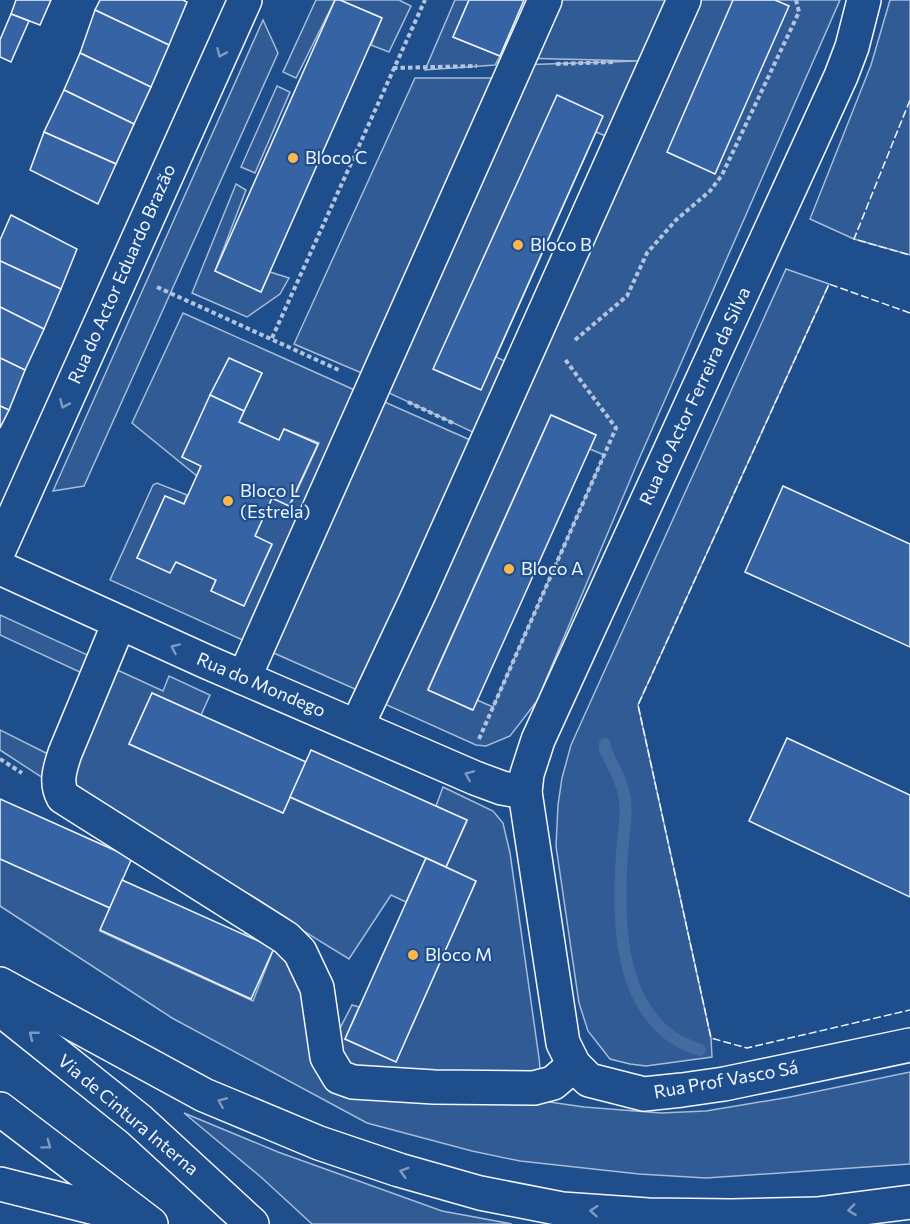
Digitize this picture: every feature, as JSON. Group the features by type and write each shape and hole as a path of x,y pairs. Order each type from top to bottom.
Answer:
{"main road":[{"name":"Rua do Actor Eduardo Brazão","path":"0,548 245,0"},
{"path":"244,678 545,0"},
{"path":"357,726 684,0"},
{"name":"Rua do Actor Ferreira da Silva","path":"525,792 527,774 538,740 841,76 852,47 864,0"},
{"name":"Rua do Mondego","path":"0,568 119,623 475,778 502,788 525,792"},
{"path":"119,623 64,753 60,768 59,791 63,797 276,931 293,945 308,965 317,988 327,1057 339,1077 353,1082 422,1086 534,1088 553,1083 574,1065 563,1043 525,792"},
{"path":"0,984 204,1095 319,1143 399,1170 480,1193 562,1209 648,1215 817,1214 910,1202"},
{"name":"Via de Cintura Interna","path":"0,1009 139,1120 252,1224"},
{"name":"Rua Prof Vasco Sá","path":"574,1065 589,1080 644,1094 724,1084 910,1045"},
{"path":"0,1109 150,1223"},
{"path":"0,1184 150,1223"}],"path":[{"path":"272,339 425,0"},
{"path":"569,345 627,296 647,253 676,220 710,191 722,175 799,12 796,0"},
{"path":"123,272 488,439"},
{"path":"476,745 616,428 560,352"}],"shaded area":[{"path":"316,0 335,0 296,78 283,72"},
{"path":"340,0 399,0 411,6 389,52 371,45 382,18"},
{"path":"455,0 469,0 453,37 500,56 495,65 425,70"},
{"path":"545,0 840,0 639,459 537,701 510,736 486,746 476,745 369,697 488,439 374,386 517,65 638,61 519,58","holes":["596,132 620,142 519,368 496,357","551,415 596,435 590,449 604,455 493,707 477,700 472,710 428,689"]},
{"path":"890,0 910,0 910,255 854,239 810,219 871,65"},
{"path":"263,20 278,53 84,486 53,491"},
{"path":"415,78 493,78 364,374 294,344"},
{"path":"277,86 290,92 255,173 241,167"},
{"path":"236,184 246,190 215,271 261,292 270,272 289,278 280,294 247,317 192,293"},
{"path":"786,269 829,284 638,705 711,1038 712,1057 646,1066 630,1064 610,1059 588,1031 579,1003 556,846 562,778 571,745"},
{"path":"183,313 359,392 247,642 110,580 153,485 157,483 187,495 184,504 165,496 137,558 176,562 216,580 211,591 242,605 272,545 255,536 272,498 290,506 319,443 284,429 279,440 239,422 262,373 229,358 182,457 201,466 197,476 132,423"},
{"path":"380,400 477,443 364,693 267,650"},
{"path":"0,615 92,657 84,674 0,635"},
{"path":"113,668 163,691 169,676 210,695 201,715 152,693 129,744 283,813 290,797 426,858 406,902 391,895 349,959 254,897 215,877 72,789 70,769"},
{"path":"0,730 50,755 49,782 0,750"},
{"path":"443,787 493,811 503,823 510,853 539,1058 540,1068 534,1078 355,1072 334,1040 352,1005 359,1007 345,1039 396,1061 476,881 446,867 467,821 436,806"},
{"path":"0,859 110,908 100,931 253,1001 274,948 244,935 248,926 280,944 302,979 323,1069 584,1107 661,1113 706,1111 790,1097 910,1072 910,1164 706,1178 639,1174 520,1161 472,1151 367,1123 172,1018 0,906"},
{"path":"184,1113 278,1152 442,1211 512,1224 312,1224 262,1178"}],"building":[{"path":"16,0 51,0 40,25 11,14"},
{"path":"100,0 183,0 187,2 169,45 95,10"},
{"name":"Bloco C","path":"335,0 382,18 261,292 215,271"},
{"path":"469,0 524,0 500,56 453,37"},
{"path":"733,0 775,0 789,6 715,174 667,152"},
{"path":"95,10 169,45 151,87 80,53"},
{"path":"11,14 29,21 11,62 0,57 0,40"},
{"path":"80,53 151,87 134,124 64,90"},
{"path":"64,90 134,124 116,164 44,132"},
{"name":"Bloco B","path":"557,95 603,116 481,390 433,369"},
{"path":"44,132 116,164 98,204 30,170"},
{"path":"11,215 77,249 61,289 0,261 0,240"},
{"path":"0,261 61,289 44,329 0,307"},
{"path":"0,307 44,329 25,370 0,358"},
{"path":"0,358 25,370 9,410 0,406"},
{"path":"229,358 262,373 244,411 210,395"},
{"name":"Bloco L (Estrela)","path":"210,395 244,411 239,422 279,440 284,429 318,444 289,506 272,498 255,536 272,544 244,606 211,591 216,580 176,562 170,573 137,558 165,496 184,504 201,466 182,457"},
{"path":"0,406 9,410 0,428"},
{"name":"Bloco A","path":"551,415 596,435 473,710 428,690"},
{"path":"783,486 910,544 910,647 745,572"},
{"path":"152,693 306,762 283,813 129,744"},
{"path":"787,738 910,795 910,897 749,821"},
{"path":"311,750 467,820 446,867 290,797"},
{"path":"0,799 132,858 110,908 0,859"},
{"name":"Bloco M","path":"426,858 476,881 396,1062 345,1039"},
{"path":"122,880 274,948 251,999 100,930"}],"waterway":[{"path":"605,744 605,749 620,780 625,800 620,901 624,951 630,975 651,1017 672,1037 700,1050"}],"fence":[{"path":"910,100 854,239 910,255"},
{"path":"910,313 829,284 638,705 711,1038 747,1048 910,1010"}],"place":[{"name":"Bloco C","path":"293,158"},
{"name":"Bloco B","path":"518,245"},
{"name":"Bloco L (Estrela)","path":"228,501"},
{"name":"Bloco A","path":"509,569"},
{"name":"Bloco M","path":"413,955"}]}
